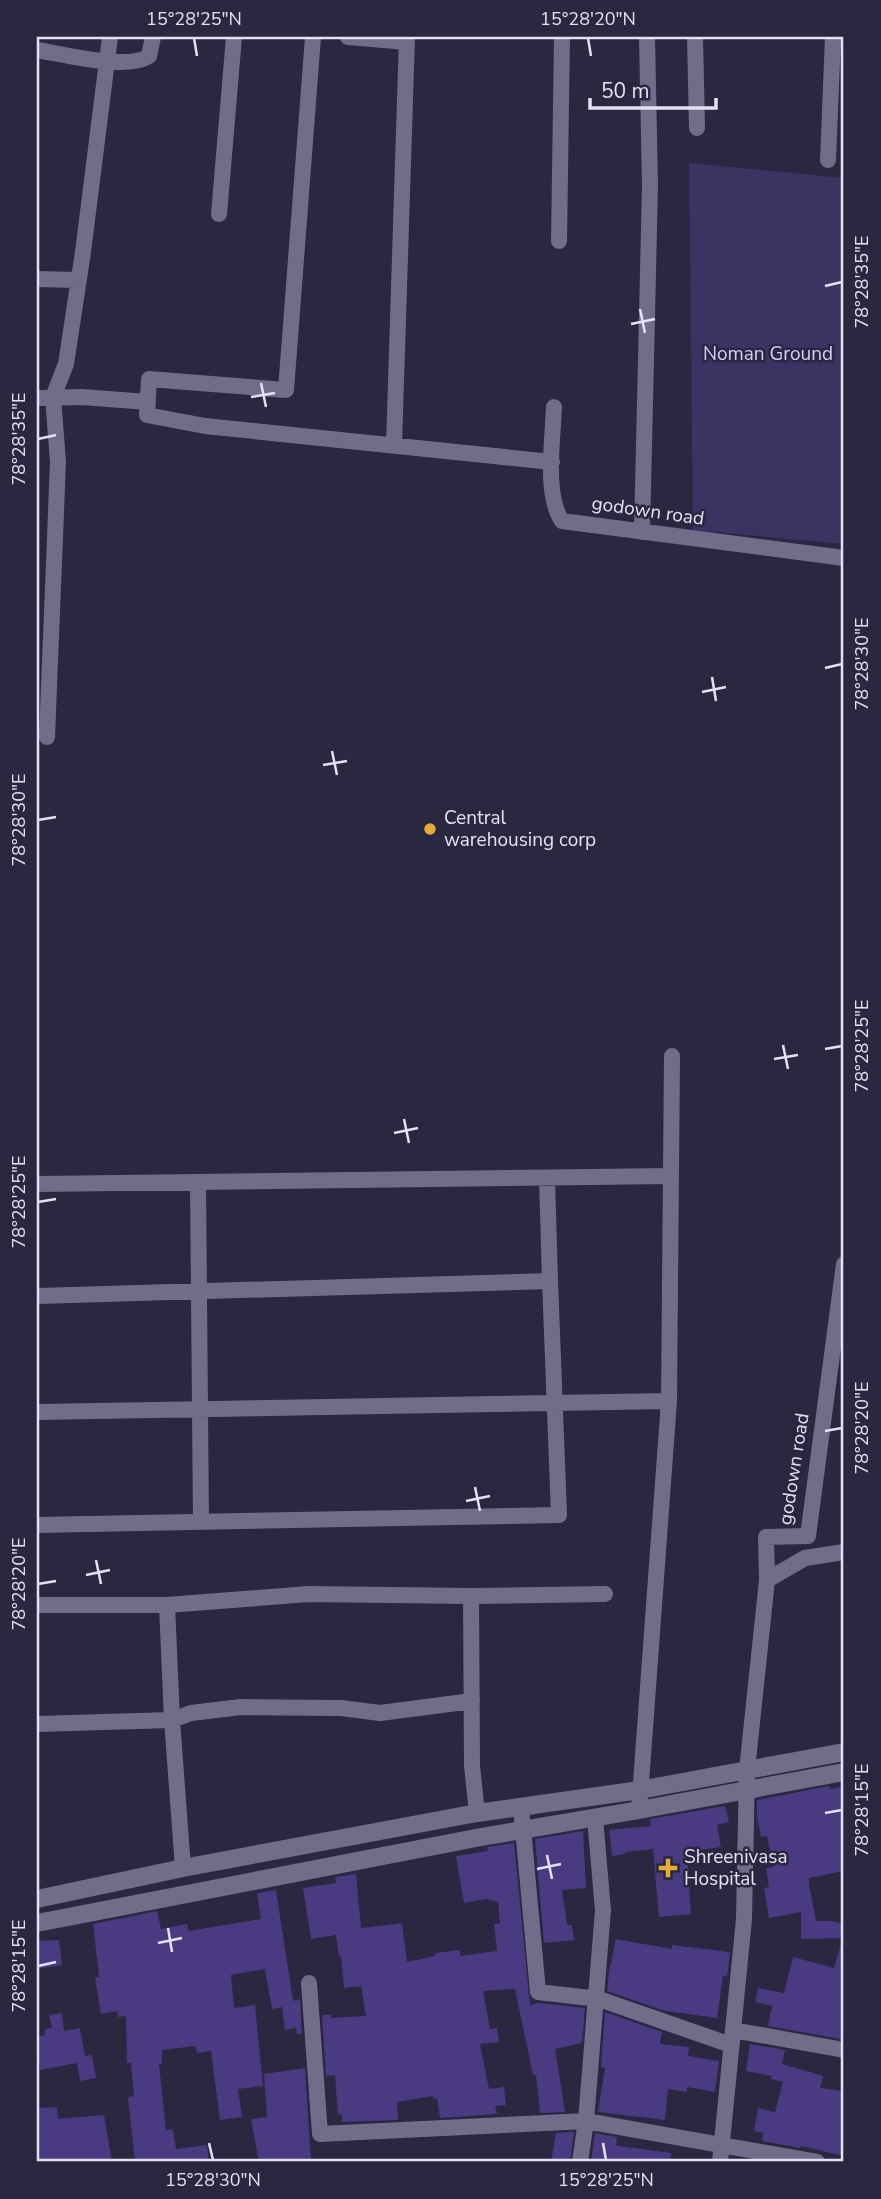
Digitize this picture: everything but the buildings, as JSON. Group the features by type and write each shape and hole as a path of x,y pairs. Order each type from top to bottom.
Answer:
{"street":[{"path":"47,737 44,654 58,462 45,397 66,364 110,37"},
{"path":"37,50 107,61 142,61 149,56 153,37"},
{"path":"219,214 234,37"},
{"path":"313,37 286,390 149,379 147,415 205,426 552,462"},
{"path":"348,37 407,40 394,445"},
{"path":"559,241 562,37"},
{"path":"642,532 650,186 646,37"},
{"path":"695,37 697,128"},
{"path":"828,160 833,37"},
{"path":"37,279 78,280"},
{"path":"45,397 148,402"},
{"name":"godown road","path":"554,407 552,495 555,511 562,521 844,558"},
{"path":"639,1810 669,1401 672,1056"},
{"path":"37,1184 671,1176"},
{"path":"37,1525 559,1515 547,1178"},
{"path":"198,1182 201,1522"},
{"name":"godown road","path":"720,2162 744,1919 747,1770 767,1580 766,1537 808,1536 844,1264"},
{"path":"37,1296 550,1281"},
{"path":"37,1412 669,1401"},
{"path":"767,1580 805,1558 844,1552"},
{"path":"37,1605 167,1605 309,1594 471,1597 605,1594"},
{"path":"471,1597 472,1766 477,1813"},
{"path":"167,1605 183,1868"},
{"path":"37,1724 172,1720 191,1713 241,1707 341,1708 380,1713 472,1701"},
{"path":"37,1899 183,1868 477,1813 640,1790 844,1752"},
{"path":"37,1923 844,1772"},
{"path":"521,1807 538,1992 597,1999 732,2038 844,2050"},
{"path":"580,2162 586,2122 603,1910 595,1818"},
{"path":"309,1983 320,2134 586,2122 817,2162"}],"green space":[{"name":"Noman Ground","path":"689,163 844,178 844,544 693,530"}],"place":[{"name":"Central warehousing corp","path":"430,829"},
{"name":"Shreenivasa Hospital","path":"668,1868"}]}
